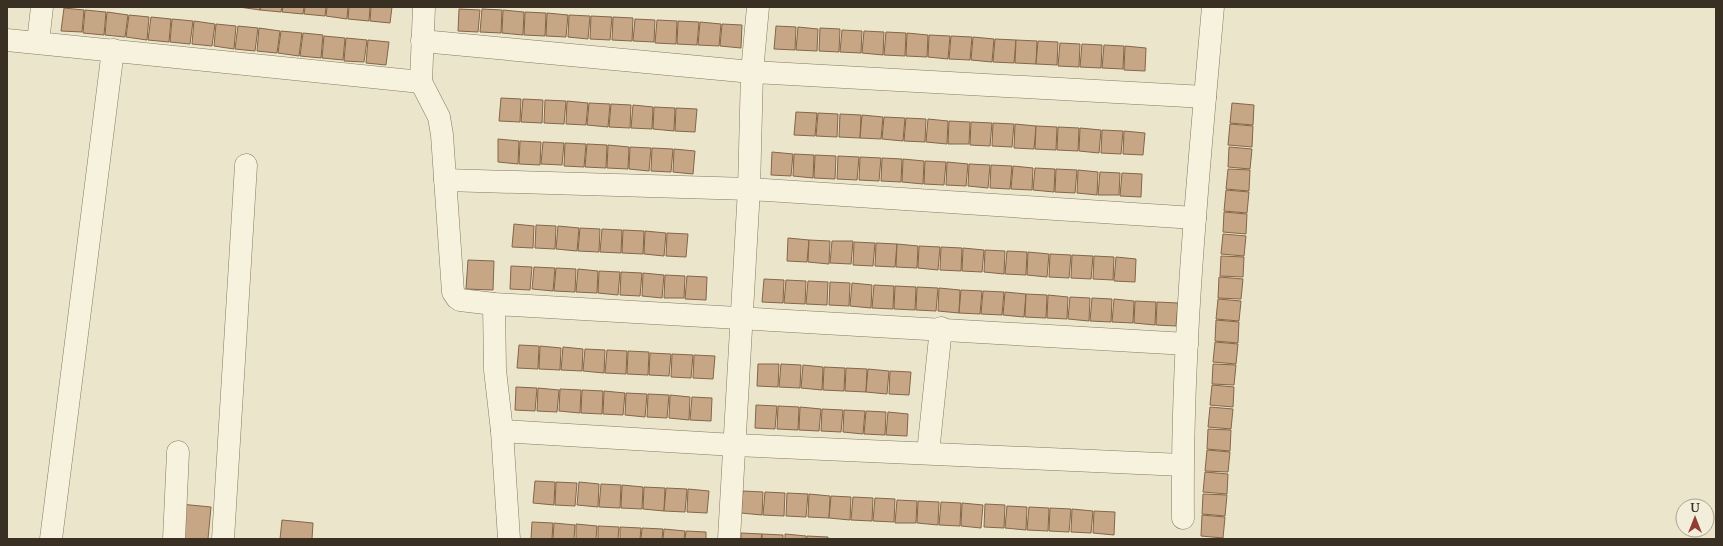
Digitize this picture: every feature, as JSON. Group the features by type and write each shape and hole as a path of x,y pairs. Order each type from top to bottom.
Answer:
{"street":[{"path":"38,42 42,7"},
{"path":"424,7 420,82 439,117 445,152 445,180 454,295 460,300 494,304 941,328 1187,344"},
{"path":"729,539 749,189 752,72 758,7"},
{"path":"1183,518 1182,465 1187,344 1195,218 1213,7"},
{"path":"7,40 420,82"},
{"path":"422,41 752,72 1205,98"},
{"path":"51,539 113,50"},
{"path":"223,539 246,165"},
{"path":"445,180 749,189 1195,218"},
{"path":"494,304 495,370 502,431 509,539"},
{"path":"928,453 941,328"},
{"path":"502,431 734,445 1182,465"},
{"path":"174,539 178,452"}],"building":[{"path":"239,7 260,7 260,10"},
{"path":"261,7 282,7 281,12 260,10"},
{"path":"283,7 304,7 303,14 282,12"},
{"path":"305,7 326,7 325,16 304,14"},
{"path":"327,7 348,7 347,19 326,16"},
{"path":"349,7 370,7 369,21 348,19"},
{"path":"371,7 392,7 390,23 370,21"},
{"path":"64,8 84,10 82,32 61,31"},
{"path":"459,9 480,10 478,32 458,31"},
{"path":"482,9 502,10 501,33 480,32"},
{"path":"85,10 106,12 104,35 83,33"},
{"path":"503,10 524,12 523,35 502,33"},
{"path":"107,12 128,15 125,37 105,35"},
{"path":"525,12 546,13 545,36 524,35"},
{"path":"547,13 568,15 566,37 546,36"},
{"path":"129,15 149,17 147,40 126,37"},
{"path":"569,15 590,16 588,39 568,37"},
{"path":"591,16 612,17 610,40 590,39"},
{"path":"151,17 171,19 169,42 148,40"},
{"path":"613,17 633,18 632,41 612,40"},
{"path":"172,19 193,21 190,44 170,42"},
{"path":"635,19 655,20 654,42 633,41"},
{"path":"657,20 677,21 676,44 655,43"},
{"path":"194,21 215,24 212,46 192,44"},
{"path":"678,21 699,22 697,45 677,44"},
{"path":"700,22 721,24 719,46 698,45"},
{"path":"216,24 236,26 234,49 214,46"},
{"path":"722,24 742,25 741,48 720,46"},
{"path":"238,26 258,28 255,51 235,49"},
{"path":"776,26 796,27 795,50 774,49"},
{"path":"798,27 818,29 817,51 796,50"},
{"path":"259,28 280,31 277,53 257,51"},
{"path":"820,28 840,29 839,52 819,51"},
{"path":"842,30 862,31 861,53 840,52"},
{"path":"281,31 302,33 299,56 278,53"},
{"path":"864,31 884,32 883,55 862,53"},
{"path":"886,32 906,33 905,56 884,55"},
{"path":"303,33 323,35 321,58 300,56"},
{"path":"907,33 928,35 927,57 906,56"},
{"path":"929,35 950,36 948,59 928,57"},
{"path":"324,36 345,38 343,60 322,58"},
{"path":"951,36 972,37 970,60 949,59"},
{"path":"973,37 994,39 992,62 971,60"},
{"path":"346,38 367,40 364,62 344,61"},
{"path":"995,39 1016,40 1014,63 993,62"},
{"path":"368,40 389,42 386,65 366,63"},
{"path":"1016,40 1037,41 1036,64 1015,63"},
{"path":"1038,41 1058,42 1057,65 1036,64"},
{"path":"1060,43 1080,44 1079,67 1058,66"},
{"path":"1082,44 1102,45 1101,68 1080,67"},
{"path":"1104,45 1124,46 1123,69 1102,68"},
{"path":"1125,46 1146,48 1145,71 1124,70"},
{"path":"501,98 521,99 520,122 499,121"},
{"path":"523,99 543,100 542,123 521,122"},
{"path":"545,100 566,101 564,124 544,123"},
{"path":"567,101 588,103 586,125 566,124"},
{"path":"589,103 610,104 608,127 587,125"},
{"path":"1232,103 1254,105 1253,125 1230,123"},
{"path":"611,104 631,105 630,128 609,127"},
{"path":"633,105 653,107 652,129 631,128"},
{"path":"654,107 675,108 674,131 653,129"},
{"path":"676,108 697,109 695,132 675,131"},
{"path":"796,112 817,113 815,136 794,135"},
{"path":"818,113 838,114 837,137 816,136"},
{"path":"840,114 861,115 860,138 839,137"},
{"path":"862,115 883,117 881,139 860,138"},
{"path":"884,117 905,118 903,141 882,139"},
{"path":"906,118 926,119 925,142 904,141"},
{"path":"928,119 948,121 947,144 926,142"},
{"path":"949,121 970,122 969,144 948,144"},
{"path":"971,122 992,123 990,146 970,145"},
{"path":"993,123 1014,124 1012,147 992,146"},
{"path":"1015,124 1036,126 1034,149 1014,148"},
{"path":"1230,124 1253,126 1252,147 1228,145"},
{"path":"1036,126 1057,127 1056,150 1035,149"},
{"path":"1058,127 1079,128 1078,151 1057,150"},
{"path":"1080,128 1101,130 1099,153 1079,151"},
{"path":"1102,130 1123,131 1121,154 1101,153"},
{"path":"1124,131 1145,133 1143,155 1123,154"},
{"path":"498,139 519,141 518,164 498,162"},
{"path":"520,141 541,142 540,165 519,164"},
{"path":"543,142 564,143 562,165 541,164"},
{"path":"565,143 586,144 584,167 564,166"},
{"path":"587,144 607,145 606,168 585,167"},
{"path":"608,145 629,147 628,169 607,168"},
{"path":"630,147 651,148 649,171 629,169"},
{"path":"1229,147 1252,149 1250,169 1228,167"},
{"path":"652,148 673,149 671,172 651,171"},
{"path":"674,149 695,151 693,174 673,172"},
{"path":"772,152 793,154 791,176 771,175"},
{"path":"794,154 814,155 813,178 793,176"},
{"path":"815,155 836,156 835,179 814,178"},
{"path":"838,156 859,157 857,180 837,179"},
{"path":"860,157 881,158 879,181 859,180"},
{"path":"882,158 902,159 901,182 881,181"},
{"path":"903,159 924,161 923,184 902,182"},
{"path":"925,161 946,162 944,185 924,184"},
{"path":"947,162 968,164 966,186 946,185"},
{"path":"969,164 990,165 988,188 968,186"},
{"path":"991,165 1012,166 1010,189 990,188"},
{"path":"1013,166 1033,168 1032,190 1011,189"},
{"path":"1035,168 1055,169 1054,192 1033,190"},
{"path":"1056,169 1077,170 1075,193 1055,192"},
{"path":"1228,169 1250,170 1249,191 1226,189"},
{"path":"1078,170 1098,172 1097,195 1077,193"},
{"path":"1100,172 1120,173 1119,195 1098,195"},
{"path":"1122,173 1142,174 1141,197 1120,196"},
{"path":"1226,190 1249,192 1247,213 1224,211"},
{"path":"1224,212 1247,214 1246,234 1223,232"},
{"path":"514,224 534,226 533,248 512,247"},
{"path":"536,225 556,226 555,249 535,248"},
{"path":"558,226 579,228 577,251 556,249"},
{"path":"580,228 600,229 599,252 578,251"},
{"path":"602,229 622,230 621,253 600,252"},
{"path":"623,230 644,231 643,254 622,253"},
{"path":"645,231 666,233 664,256 644,254"},
{"path":"667,233 688,234 686,257 666,256"},
{"path":"1223,234 1246,236 1244,256 1221,254"},
{"path":"788,238 809,240 807,262 787,261"},
{"path":"809,240 830,241 829,264 808,262"},
{"path":"832,241 853,241 851,264 830,263"},
{"path":"854,242 875,243 873,266 853,265"},
{"path":"876,243 897,244 895,267 875,266"},
{"path":"897,244 918,246 917,268 896,267"},
{"path":"919,246 940,247 938,270 918,268"},
{"path":"941,247 962,248 961,271 940,270"},
{"path":"963,248 984,250 982,272 962,271"},
{"path":"985,250 1005,251 1004,274 984,272"},
{"path":"1007,251 1027,252 1026,275 1005,274"},
{"path":"1028,252 1049,254 1047,277 1027,275"},
{"path":"1050,254 1071,255 1069,278 1049,277"},
{"path":"1072,255 1093,256 1091,279 1071,278"},
{"path":"1094,256 1114,257 1113,280 1093,279"},
{"path":"1221,256 1244,257 1243,277 1220,276"},
{"path":"1116,257 1136,259 1135,282 1114,281"},
{"path":"468,260 494,261 493,290 466,289"},
{"path":"511,266 532,267 530,290 510,289"},
{"path":"534,267 555,268 553,291 532,289"},
{"path":"556,268 576,269 575,292 554,291"},
{"path":"578,269 598,271 597,293 576,292"},
{"path":"599,271 620,272 618,295 598,293"},
{"path":"621,272 642,273 640,296 620,295"},
{"path":"643,273 664,275 662,298 642,296"},
{"path":"665,275 685,276 684,298 664,298"},
{"path":"687,276 707,277 706,300 685,299"},
{"path":"1219,277 1243,279 1241,299 1218,298"},
{"path":"764,279 784,280 783,303 762,302"},
{"path":"786,280 806,281 805,304 784,303"},
{"path":"808,281 828,282 827,305 806,304"},
{"path":"830,282 850,283 849,306 829,305"},
{"path":"852,283 872,285 871,308 850,306"},
{"path":"874,285 894,286 893,309 872,308"},
{"path":"895,286 916,287 915,310 894,309"},
{"path":"917,287 938,288 936,311 916,310"},
{"path":"939,288 960,290 959,313 938,311"},
{"path":"961,290 982,291 980,314 959,313"},
{"path":"983,291 1004,292 1002,315 981,314"},
{"path":"1005,292 1026,294 1024,317 1003,315"},
{"path":"1026,294 1047,295 1046,318 1025,317"},
{"path":"1048,295 1068,297 1067,319 1047,318"},
{"path":"1070,297 1090,298 1089,321 1068,319"},
{"path":"1092,298 1112,299 1111,322 1090,321"},
{"path":"1114,299 1134,301 1133,323 1112,322"},
{"path":"1218,299 1241,301 1239,321 1216,319"},
{"path":"1135,301 1156,302 1155,325 1134,323"},
{"path":"1157,302 1178,303 1176,326 1156,325"},
{"path":"1216,320 1239,322 1238,343 1215,341"},
{"path":"1215,342 1238,344 1236,364 1213,362"},
{"path":"519,345 539,346 538,369 517,368"},
{"path":"540,346 561,348 560,370 539,369"},
{"path":"563,347 583,349 582,371 561,370"},
{"path":"585,349 605,350 604,373 583,371"},
{"path":"607,350 627,351 626,374 605,373"},
{"path":"628,351 649,352 648,375 627,374"},
{"path":"650,353 671,354 669,376 649,375"},
{"path":"672,354 693,355 691,378 671,377"},
{"path":"694,355 715,356 713,379 693,378"},
{"path":"758,364 779,364 778,387 757,386"},
{"path":"781,364 801,365 800,388 779,387"},
{"path":"1213,364 1236,365 1234,385 1212,384"},
{"path":"803,365 823,367 822,390 801,388"},
{"path":"824,367 845,368 844,391 823,390"},
{"path":"846,368 867,369 866,392 845,391"},
{"path":"868,369 889,371 887,394 866,392"},
{"path":"890,371 911,372 909,395 889,394"},
{"path":"1212,385 1234,387 1233,407 1210,405"},
{"path":"516,387 537,388 535,411 515,410"},
{"path":"538,388 559,390 557,412 537,411"},
{"path":"560,389 581,390 580,413 559,411"},
{"path":"582,390 603,391 602,414 581,413"},
{"path":"604,391 625,393 623,415 603,414"},
{"path":"626,393 647,394 645,417 625,415"},
{"path":"648,394 669,395 667,418 647,417"},
{"path":"670,395 690,397 689,420 669,418"},
{"path":"692,397 712,398 711,421 690,420"},
{"path":"756,405 777,406 775,429 755,428"},
{"path":"778,406 799,407 798,430 777,429"},
{"path":"800,407 821,409 819,431 799,430"},
{"path":"1210,407 1233,409 1231,429 1208,427"},
{"path":"822,409 843,410 841,432 821,431"},
{"path":"844,410 865,411 863,434 843,432"},
{"path":"866,411 886,412 885,435 864,434"},
{"path":"888,412 908,414 907,436 886,435"},
{"path":"1208,429 1231,430 1230,451 1207,449"},
{"path":"1207,450 1230,452 1228,472 1205,471"},
{"path":"1205,472 1228,474 1227,494 1203,492"},
{"path":"535,481 555,482 554,505 533,503"},
{"path":"556,482 577,483 575,506 555,505"},
{"path":"579,482 599,484 598,507 577,505"},
{"path":"601,484 621,485 620,508 599,507"},
{"path":"622,485 643,487 642,509 621,508"},
{"path":"644,487 665,488 664,511 643,509"},
{"path":"666,488 687,489 685,512 664,511"},
{"path":"688,489 709,491 707,513 687,512"},
{"path":"743,491 763,492 762,515 741,513"},
{"path":"765,492 785,493 784,516 763,515"},
{"path":"787,493 808,494 806,517 786,516"},
{"path":"809,494 830,496 829,518 808,517"},
{"path":"1203,494 1227,495 1225,516 1202,514"},
{"path":"831,496 851,497 850,520 829,518"},
{"path":"853,497 873,498 872,521 851,520"},
{"path":"875,498 895,499 894,522 873,521"},
{"path":"897,500 917,501 916,523 895,523"},
{"path":"918,501 939,502 938,525 917,523"},
{"path":"941,502 961,503 960,526 939,525"},
{"path":"962,503 983,505 981,528 961,526"},
{"path":"180,504 211,507 208,539 177,539"},
{"path":"985,504 1005,505 1004,528 984,527"},
{"path":"1007,506 1027,507 1026,530 1005,528"},
{"path":"1029,507 1049,508 1048,531 1027,530"},
{"path":"1050,508 1071,509 1069,532 1049,531"},
{"path":"1072,509 1093,511 1091,533 1071,532"},
{"path":"1094,511 1115,512 1114,535 1093,533"},
{"path":"1202,515 1225,517 1223,538 1201,536"},
{"path":"282,520 313,523 312,539 280,539"},
{"path":"532,522 553,523 552,539 531,539"},
{"path":"554,523 575,525 574,539 553,539"},
{"path":"576,524 597,526 596,539 576,539"},
{"path":"598,526 619,527 618,539 598,539"},
{"path":"620,527 641,528 640,539 620,539"},
{"path":"642,528 663,529 662,539 641,539"},
{"path":"664,529 685,531 684,539 663,539"},
{"path":"686,531 706,532 706,539 685,539"},
{"path":"741,533 762,534 761,539 741,539"},
{"path":"762,534 783,535 783,539 762,539"},
{"path":"785,534 806,536 806,539 785,539"},
{"path":"807,536 828,537 828,539 807,539"}]}
